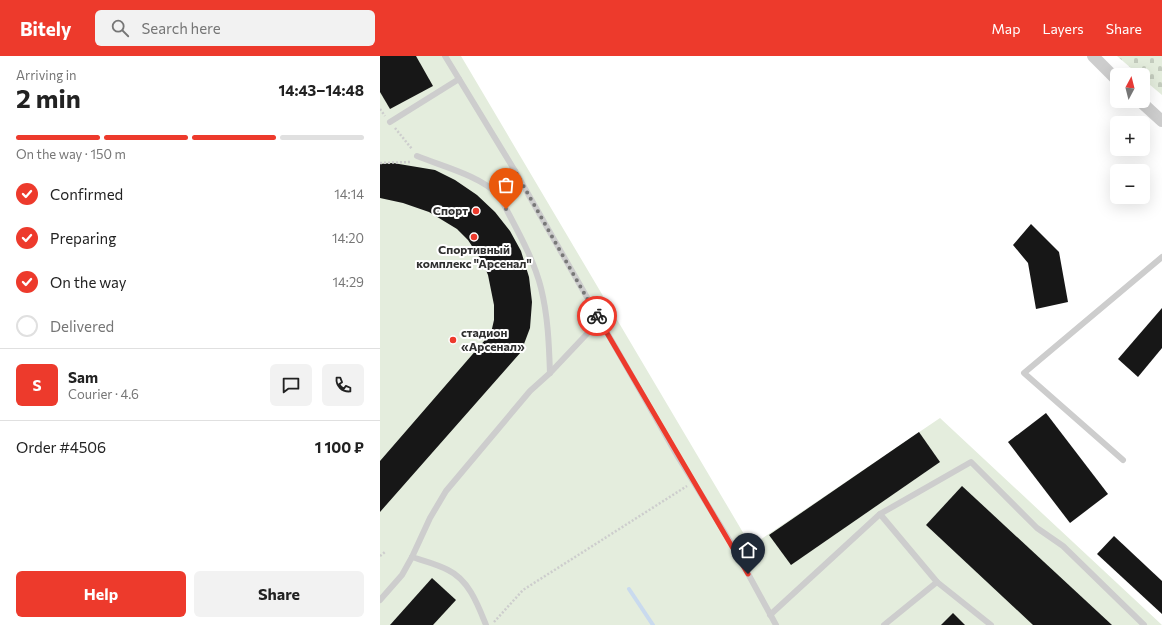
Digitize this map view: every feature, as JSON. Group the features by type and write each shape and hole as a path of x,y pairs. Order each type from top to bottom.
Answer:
{"street":[{"path":"1093,56 1110,73"},
{"path":"1148,108 1162,121"}],"lane":[{"path":"446,56 515,171 776,625"},
{"path":"390,122 459,79"},
{"path":"418,156 479,181 492,188 500,195 532,263 541,287 547,321 550,374"},
{"path":"492,188 515,171"},
{"path":"1123,460 1024,373 1162,257"},
{"path":"380,600 402,575 430,518 446,491 530,391 550,374 600,320"},
{"path":"770,615 880,514 971,462 1037,528 1063,546 1144,625"},
{"path":"880,514 937,582 990,625"},
{"path":"412,557 448,570 465,583 480,609 486,625"},
{"path":"884,625 937,582"}],"path":[{"path":"380,109 423,163 380,163"},
{"path":"492,625 523,590 694,481"},
{"path":"380,556 385,552"}],"green space":[{"name":"Спортивный комплекс \"Арсенал\"","path":"380,56 461,56 751,546 940,418 1162,625 380,625"},
{"path":"1117,56 1162,56 1162,95 1150,85 1150,68 1131,68"}],"building":[{"path":"380,56 416,56 433,86 390,109 380,92"},
{"path":"393,163 435,170 455,180 477,195 495,212 510,231 521,251 529,277 532,302 530,328 521,352 380,512 380,461 491,333 494,320 494,305 488,275 483,263 468,240 457,229 429,212 403,203 380,198 380,164"},
{"path":"1031,224 1059,252 1068,302 1036,309 1028,263 1013,245"},
{"path":"1162,308 1162,348 1138,377 1118,359"},
{"path":"1046,413 1108,494 1070,523 1008,442"},
{"path":"919,432 940,462 791,565 769,535"},
{"path":"962,486 1112,625 1033,625 926,525"},
{"path":"1114,536 1162,581 1162,614 1097,554"},
{"path":"432,578 456,600 433,625 390,625"},
{"path":"953,613 965,625 941,625"}],"waterway":[{"path":"629,589 653,625"}],"way so far":[{"path":"506,209 500,195 492,188 515,171 597,316"}],"place":[{"name":"Спорт","path":"476,211"},
{"name":"Спортивный комплекс \"Арсенал\"","path":"474,237"},
{"name":"стадион «Арсенал»","path":"453,340"}],"route":[{"path":"597,316 678,457 733,546 748,574"}]}
